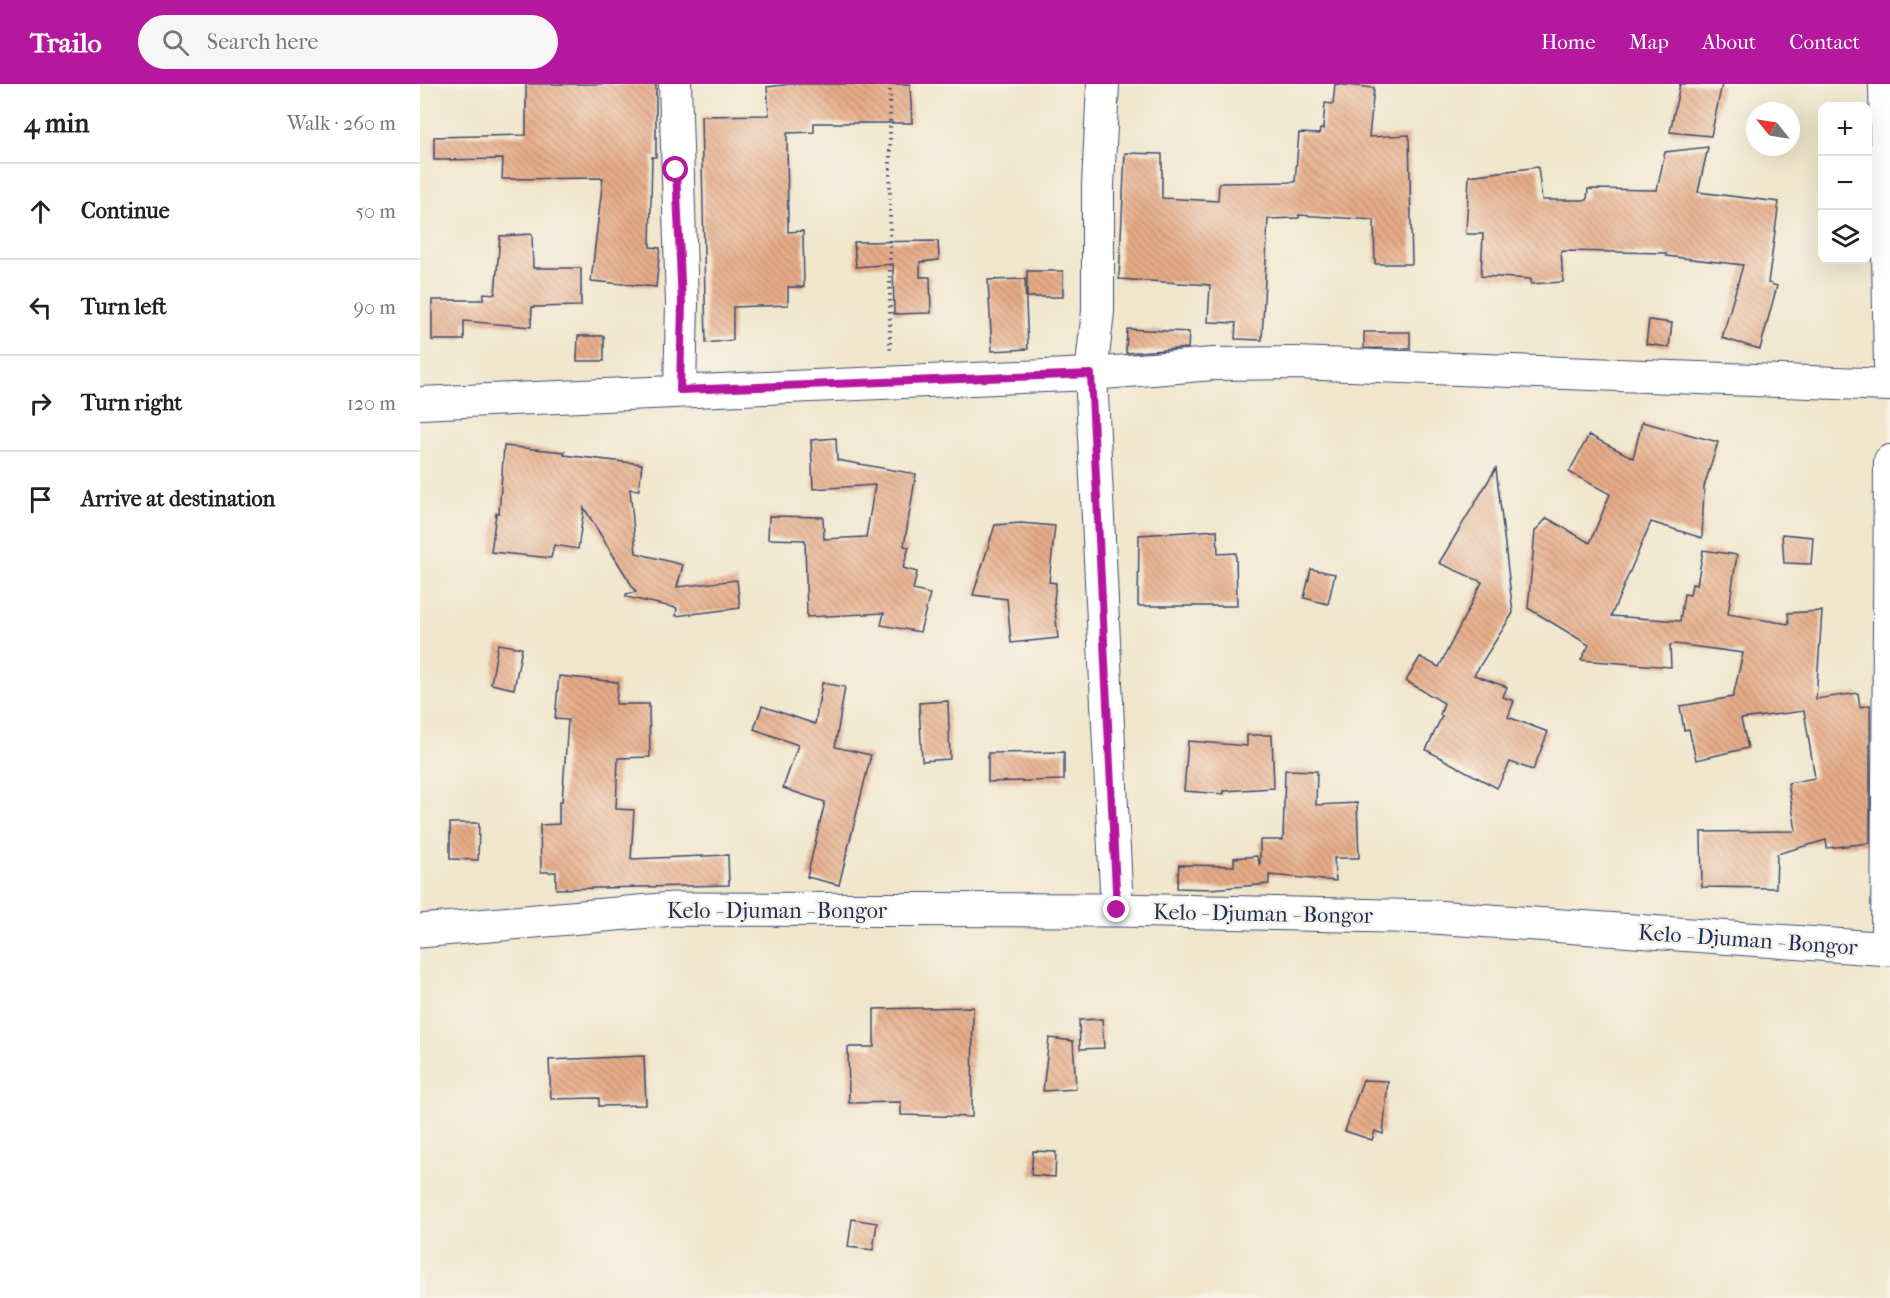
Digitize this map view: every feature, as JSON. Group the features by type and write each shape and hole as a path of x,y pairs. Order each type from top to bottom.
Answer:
{"highway":[{"name":"Kelo - Djuman - Bongor","path":"420,932 673,909 1117,910 1434,917 1889,949"}],"street":[{"path":"675,84 682,304 680,390"},
{"path":"1103,84 1098,186 1098,311 1091,374 1117,910"},
{"path":"1884,84 1890,365"},
{"path":"420,403 1091,374 1213,364 1295,363 1890,385"},
{"path":"1889,949 1890,460"}],"path":[{"path":"890,84 890,382"}],"building":[{"path":"526,84 656,84 656,157 652,157 650,247 660,248 656,287 591,281 603,178 502,179 503,159 434,160 434,137 526,135"},
{"path":"791,84 910,84 912,123 814,123 814,132 787,133 788,232 803,231 804,287 788,287 788,305 733,307 733,340 706,343 701,116 769,115 767,87"},
{"path":"1335,84 1374,88 1369,137 1409,135 1412,264 1375,264 1374,220 1299,215 1299,218 1268,219 1262,340 1235,339 1236,323 1208,322 1210,285 1119,279 1125,153 1162,154 1162,198 1218,201 1219,183 1295,182 1299,133 1319,134 1320,129 1323,129 1325,103 1333,104"},
{"path":"1680,84 1722,84 1711,136 1670,132"},
{"path":"1708,147 1698,192 1779,202 1768,283 1777,286 1760,349 1722,338 1743,265 1666,256 1666,253 1561,251 1563,282 1531,284 1531,279 1481,276 1483,234 1466,234 1469,176 1538,167 1542,200 1587,200 1588,189 1657,190 1665,152"},
{"path":"532,234 533,268 581,268 581,306 532,307 531,327 464,321 464,340 432,340 432,300 483,300 484,293 495,294 500,236"},
{"path":"938,241 939,260 920,262 920,277 930,277 931,313 894,314 893,264 856,267 854,242"},
{"path":"1027,271 1063,271 1063,297 1027,297"},
{"path":"1025,279 1028,349 992,351 988,280"},
{"path":"1649,320 1672,323 1669,347 1646,344"},
{"path":"1127,329 1189,332 1188,348 1126,353"},
{"path":"1364,332 1410,332 1410,349 1364,348"},
{"path":"578,336 604,336 604,361 577,361"},
{"path":"1642,422 1718,442 1704,487 1702,538 1651,522 1611,616 1680,621 1684,594 1690,595 1692,584 1697,585 1703,550 1737,555 1728,614 1789,624 1788,613 1822,611 1816,699 1858,693 1860,707 1870,705 1870,843 1827,848 1826,840 1777,854 1776,888 1702,887 1701,832 1796,831 1788,783 1815,778 1804,711 1741,719 1748,748 1696,760 1689,729 1684,730 1680,706 1733,697 1743,653 1675,644 1670,645 1671,667 1581,660 1589,645 1528,608 1535,531 1547,518 1590,543 1610,494 1569,472 1589,435 1633,458"},
{"path":"836,438 837,460 916,474 904,546 909,547 903,568 917,572 913,590 930,594 920,632 881,625 884,613 807,617 805,540 768,539 769,516 823,517 824,539 866,537 875,485 813,489 811,440"},
{"path":"504,446 565,452 564,455 642,464 639,490 630,489 636,553 683,565 677,587 737,580 740,608 676,616 677,608 626,597 626,594 636,592 584,508 578,549 554,545 551,558 491,552 496,513 499,513"},
{"path":"1496,468 1513,613 1474,675 1507,687 1503,697 1514,701 1508,717 1548,732 1533,770 1510,762 1497,788 1426,750 1442,716 1440,715 1444,703 1406,681 1420,657 1439,667 1482,582 1439,563"},
{"path":"1021,523 1055,526 1049,582 1056,583 1054,600 1058,638 1011,643 1007,599 973,595 995,525"},
{"path":"1217,530 1218,554 1236,553 1237,606 1138,606 1139,535"},
{"path":"1782,534 1813,537 1811,564 1784,563"},
{"path":"1311,569 1335,574 1328,604 1304,598"},
{"path":"498,644 522,648 514,689 491,684"},
{"path":"559,676 618,682 616,704 649,704 650,757 618,758 616,809 634,810 631,859 728,855 729,885 556,889 556,872 541,872 540,825 559,824 559,802 562,802 568,720 555,719"},
{"path":"822,683 845,687 835,747 871,755 839,885 807,877 825,802 783,788 798,745 754,729 762,706 815,724"},
{"path":"948,701 950,759 922,761 919,703"},
{"path":"1247,735 1272,735 1274,788 1224,791 1224,794 1184,791 1188,741 1247,746"},
{"path":"1064,752 1064,780 988,782 988,753"},
{"path":"1285,770 1317,771 1316,805 1357,803 1359,858 1334,858 1336,881 1269,875 1269,884 1210,889 1177,888 1179,865 1234,866 1234,858 1257,856 1260,866 1260,840 1283,840"},
{"path":"450,823 479,823 478,860 450,859"},
{"path":"973,1007 972,1117 901,1115 901,1102 849,1103 848,1047 874,1047 874,1009"},
{"path":"1102,1019 1104,1048 1080,1049 1079,1020"},
{"path":"1049,1038 1073,1041 1076,1089 1043,1091"},
{"path":"644,1056 646,1105 599,1106 599,1098 551,1099 549,1060"},
{"path":"1363,1080 1388,1081 1383,1134 1375,1131 1372,1140 1345,1131"},
{"path":"1033,1151 1056,1152 1055,1177 1031,1175"},
{"path":"852,1219 877,1223 873,1250 848,1247"}],"route":[{"path":"676,170 682,304 680,390 1091,374 1117,910"}]}
